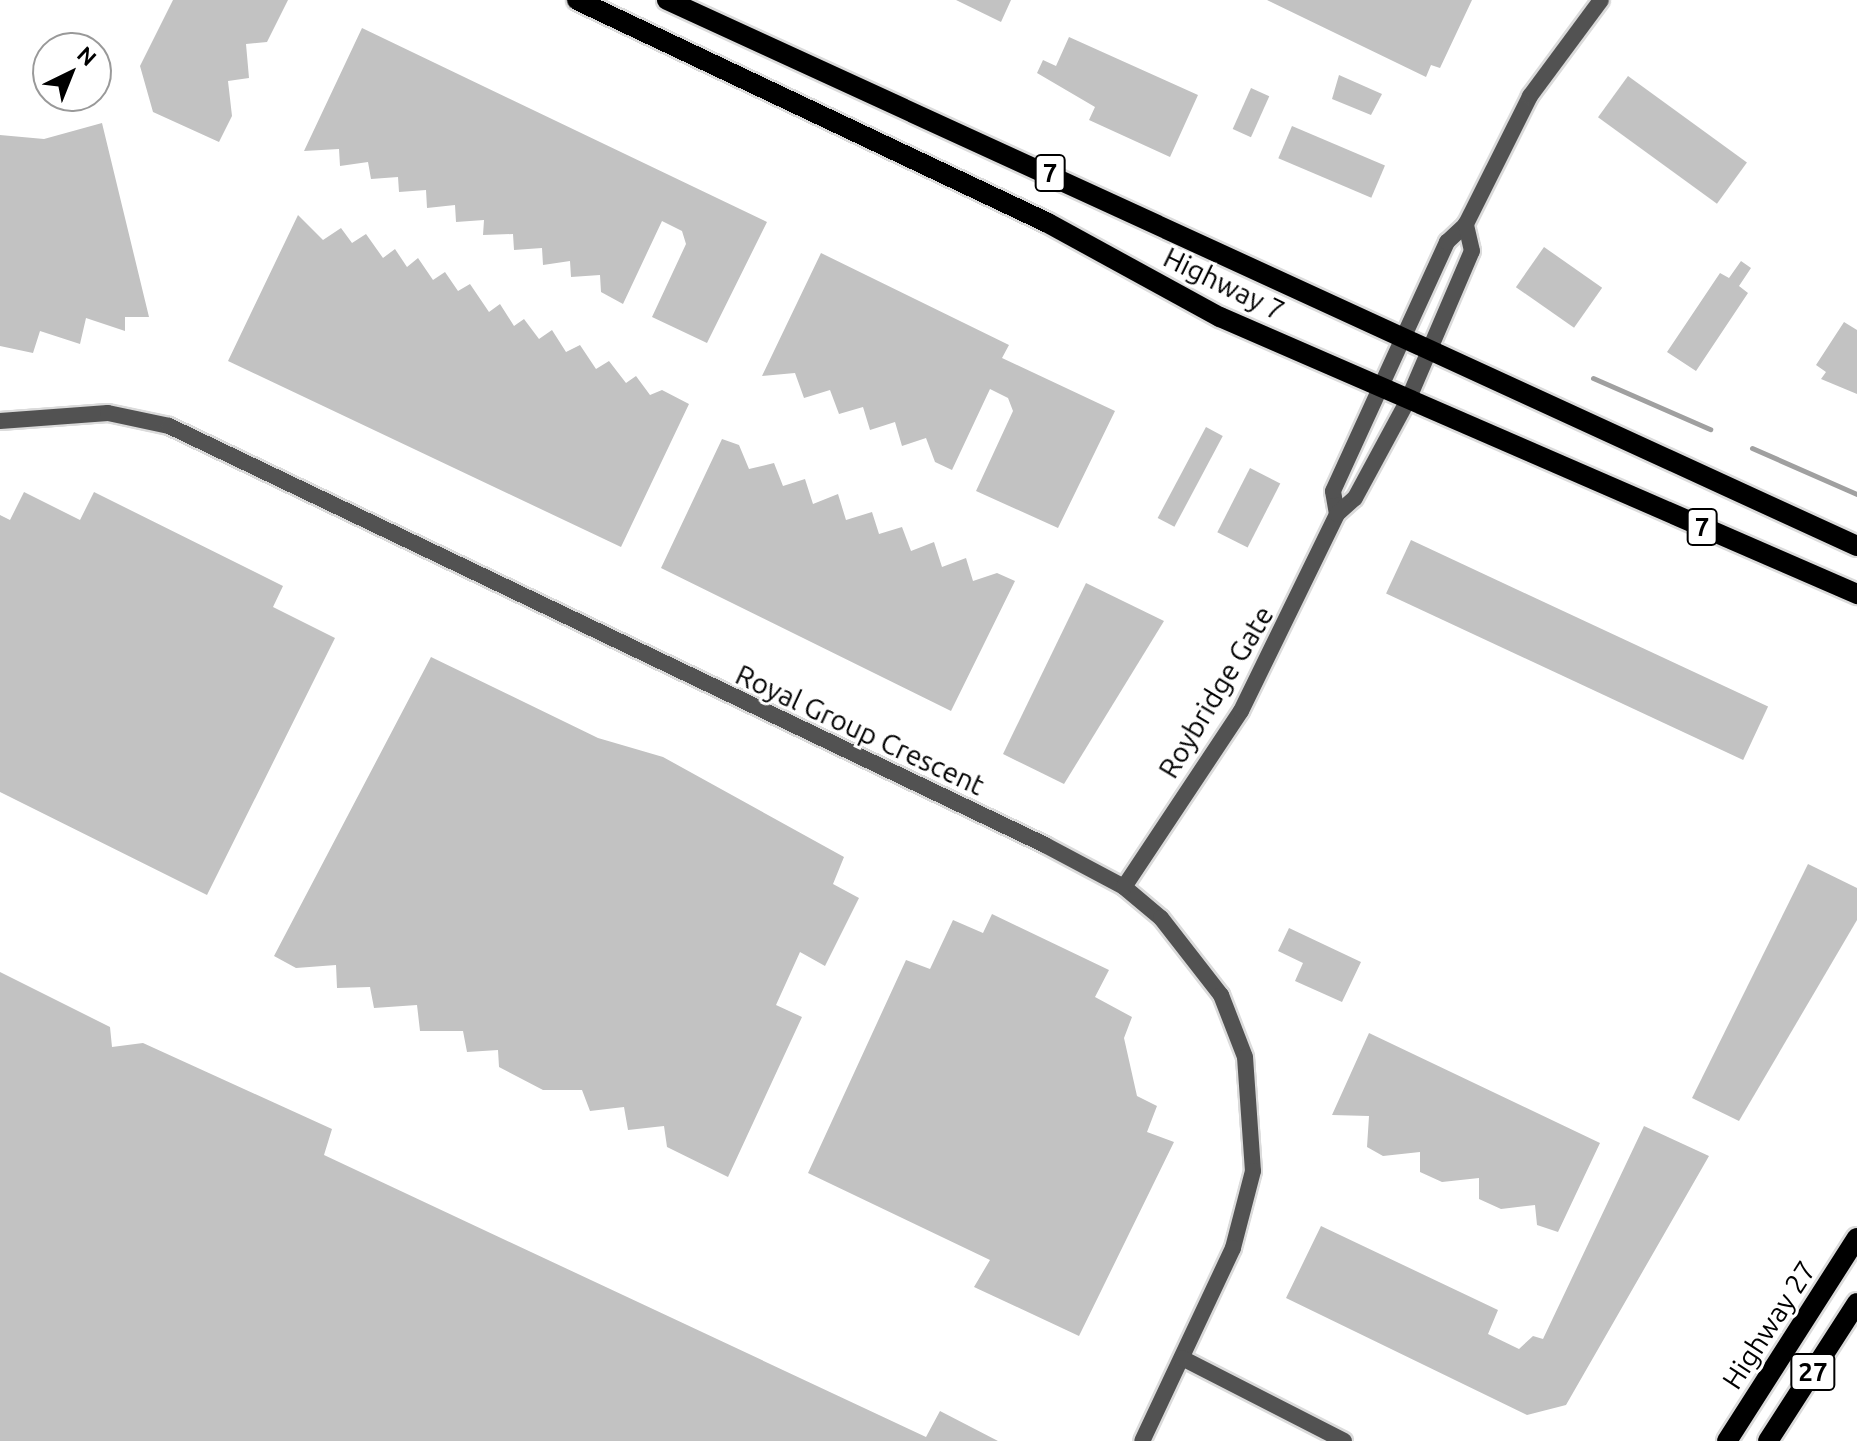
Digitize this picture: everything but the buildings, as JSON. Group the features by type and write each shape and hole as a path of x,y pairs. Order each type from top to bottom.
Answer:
{"main road":[{"name":"Highway 7","path":"577,0 1048,223 1220,317 1857,594"},
{"name":"Highway 7","path":"667,0 1857,546"},
{"path":"1835,585 1857,604"},
{"name":"Highway 27","path":"1727,1441 1857,1238"},
{"name":"27","path":"1768,1441 1857,1303"}],"street":[{"name":"Roybridge Gate","path":"1337,514 1333,491 1447,242 1466,224 1530,96 1601,0"},
{"name":"Roybridge Gate","path":"1124,887 1241,711 1337,514 1355,498 1408,400 1432,351 1472,251 1466,224"},
{"name":"Royal Group Crescent","path":"0,421 108,413 169,426 1124,887 1193,952 1221,995 1245,1057 1254,1111 1247,1205 1182,1358 1142,1441"},
{"path":"1182,1358 1344,1441"}],"waterway":[{"path":"1593,378 1710,429"},
{"path":"1752,448 1857,494"}]}
